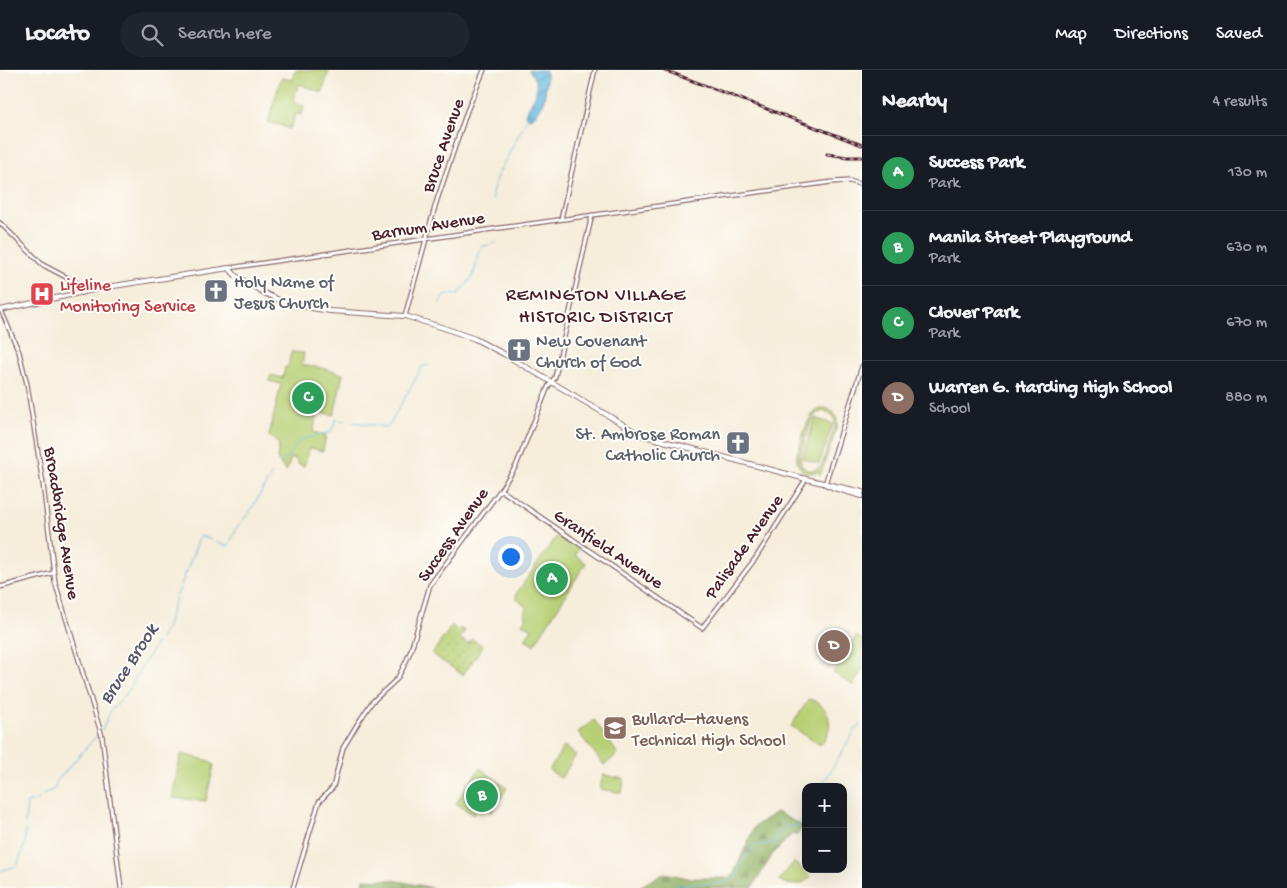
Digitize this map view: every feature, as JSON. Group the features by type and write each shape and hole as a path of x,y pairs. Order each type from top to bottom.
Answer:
{"main road":[{"path":"229,268 236,276 266,294 288,304 330,310 405,316 475,339 641,435 825,484 862,496"},
{"name":"Barnum Avenue","path":"0,310 87,290 229,268"},
{"path":"825,484 828,483 862,492"}],"street":[{"name":"Bruce Avenue","path":"405,316 429,226 463,122 484,70"},
{"path":"561,219 595,70"},
{"name":"Barnum Avenue","path":"229,268 561,219 843,181 862,185"},
{"name":"Success Avenue","path":"293,888 319,802 330,792 336,782 343,748 368,707 395,681 401,672 411,650 430,585 501,490 516,466 548,387 555,377 592,215"},
{"path":"0,223 38,262 87,290"},
{"name":"Broadbridge Avenue","path":"0,310 19,352 28,384 44,493 53,573 58,597 100,728 121,888"},
{"path":"825,484 862,366"},
{"name":"Palisade Avenue","path":"702,628 755,559 806,479"},
{"name":"Granfield Avenue","path":"501,490 702,628"},
{"path":"0,587 53,573"}],"green space":[{"path":"295,70 329,70 322,93 299,84 293,102 304,106 302,115 296,114 290,129 268,123 281,78 292,80"},
{"path":"291,352 304,353 302,365 314,366 343,374 334,415 318,412 313,432 326,435 323,451 310,448 304,466 291,458 286,472 277,459 279,444 269,436 281,384 269,381 271,375 283,378 285,367 288,367"},
{"path":"825,408 831,411 836,415 837,421 837,427 821,474 819,474 819,471 810,473 802,470 797,459 809,419 813,413","holes":["825,411 834,416 835,426 822,465 815,470 807,470 801,465 800,455 812,419 817,413"]},
{"path":"815,418 833,424 819,464 802,458"},
{"path":"559,533 579,548 575,555 586,563 534,645 525,639 532,629 522,623 527,617 524,615 527,608 517,599 516,594"},
{"path":"452,625 458,631 460,628 465,631 460,638 468,644 472,639 483,646 463,675 432,654"},
{"path":"856,636 862,640 862,670 853,685 833,673"},
{"path":"809,699 822,706 829,718 828,732 820,745 791,726"},
{"path":"594,720 618,754 604,765 578,732"},
{"path":"564,746 576,755 561,778 549,770"},
{"path":"181,754 210,761 214,765 206,801 172,798"},
{"path":"480,768 507,788 492,812 480,804 473,815 456,803"},
{"path":"603,775 624,779 622,793 600,789"},
{"path":"776,812 802,825 802,828 797,836 792,834 772,855 752,888 637,888 665,873 688,878 728,878 733,875 755,826"},
{"path":"794,862 802,869 802,873 806,873 811,877 795,884 787,884 779,880"},
{"path":"364,879 393,880 433,888 363,888"}],"water":[{"path":"529,70 546,70 543,104 536,114 530,118 525,114 537,87"}],"waterway":[{"name":"Bruce Brook","path":"493,200 492,193 496,178 528,117"},
{"name":"Bruce Brook","path":"440,303 446,294 458,295 473,276 481,247 496,243"},
{"name":"Bruce Brook","path":"352,422 389,426 421,369 423,366 429,365"},
{"name":"Bruce Brook","path":"282,464 300,440 331,432 336,419 344,421"},
{"name":"Bruce Brook","path":"217,542 229,545 237,527 249,513 272,474"},
{"name":"Bruce Brook","path":"102,730 111,710 127,693 141,667 166,629 200,536 211,540"},
{"path":"823,783 855,730 862,724"},
{"name":"Bruce Brook","path":"43,795 54,790 57,781 99,733"},
{"name":"Bruce Brook","path":"25,824 27,803 38,799"},
{"path":"670,888 676,885 726,883 737,877 743,861 753,846 770,843 777,844 776,835 785,827 797,826 802,818"},
{"name":"Bruce Brook","path":"0,871 17,866 25,843 25,830"}],"railway":[{"path":"664,70 862,145"},
{"path":"827,154 862,157"}],"place":[{"name":"Holy Name of Jesus Church","path":"216,291"},
{"name":"Lifeline Monitoring Service","path":"42,294"},
{"name":"New Covenant Church of God","path":"519,350"},
{"name":"Clover Park","path":"308,398"},
{"name":"St. Ambrose Roman Catholic Church","path":"738,443"},
{"name":"Success Park","path":"552,579"},
{"name":"Warren G. Harding High School","path":"834,646"},
{"name":"Bullard–Havens Technical High School","path":"615,728"},
{"name":"Manila Street Playground","path":"482,796"}],"district":[{"name":"REMINGTON VILLAGE HISTORIC DISTRICT","path":"596,304"}]}
